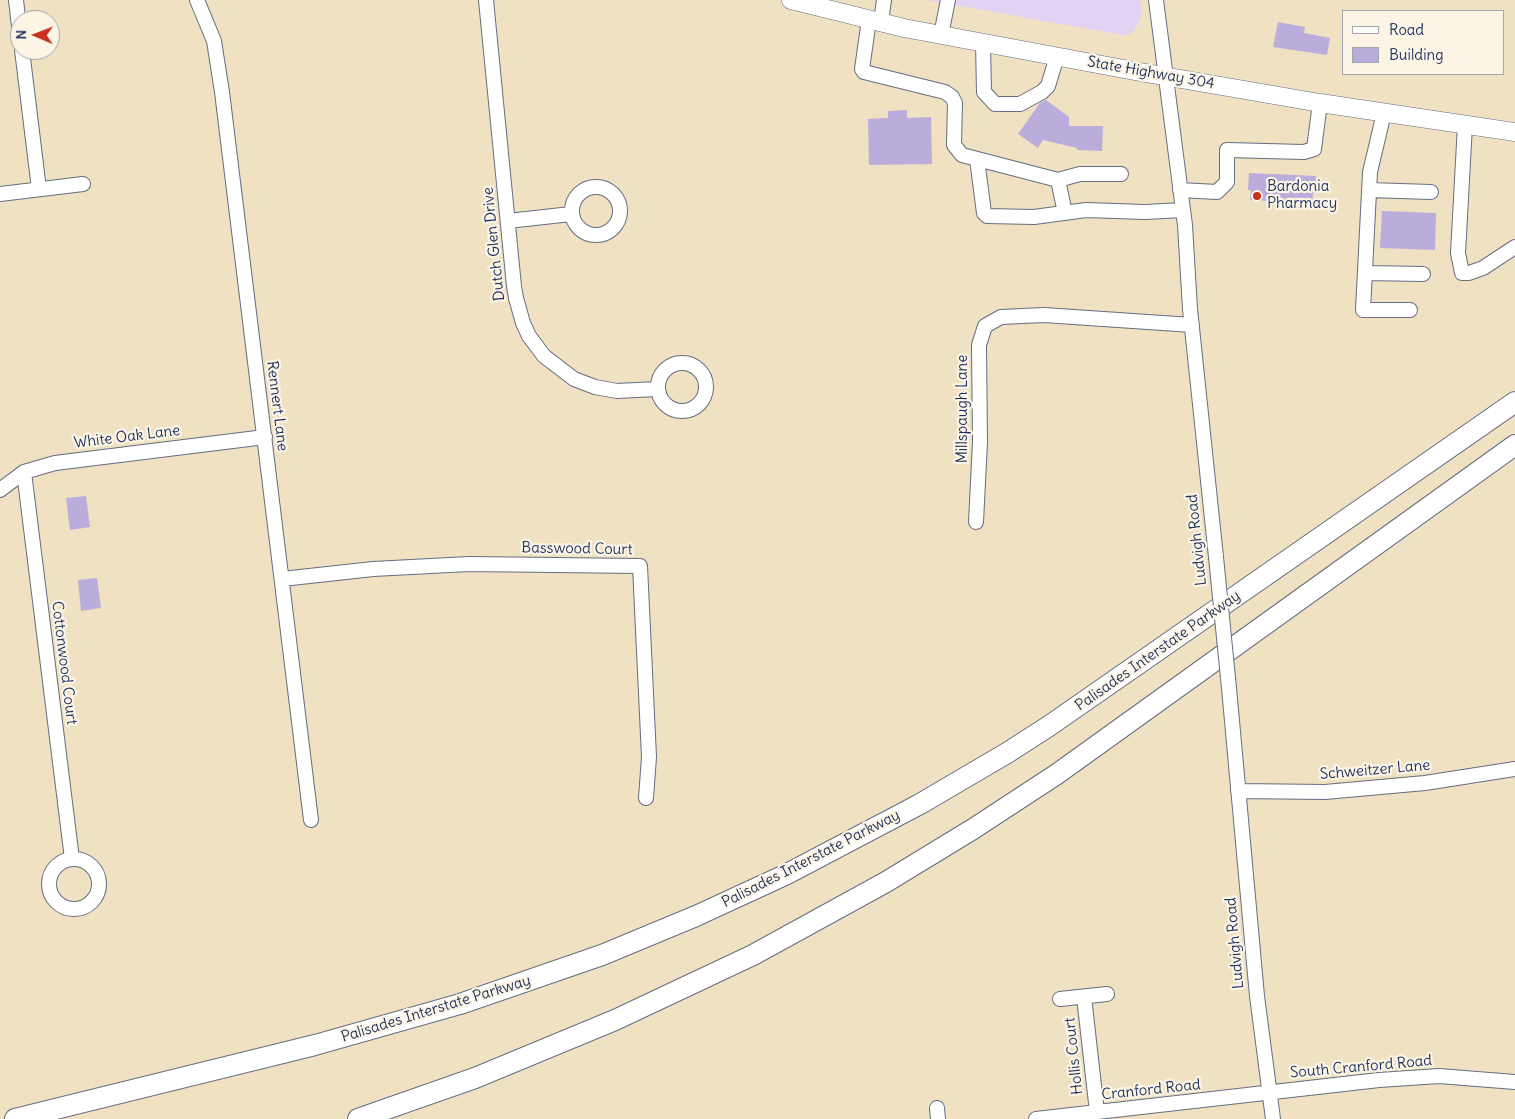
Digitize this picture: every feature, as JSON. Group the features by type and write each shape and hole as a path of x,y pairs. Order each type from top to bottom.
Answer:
{"highway":[{"name":"Palisades Interstate Parkway","path":"15,1119 315,1045 460,1004 602,955 696,916 787,874 928,800 1049,726 1515,402"},
{"path":"358,1119 475,1078 615,1020 753,954 886,882 973,830 1057,774 1515,445"}],"main road":[{"name":"State Highway 304","path":"791,0 875,21 983,43 1320,103 1515,132"}],"street":[{"name":"Rennert Lane","path":"197,0 214,42 222,92 311,820"},
{"name":"Dutch Glen Drive","path":"486,0 516,298 529,336 544,356 574,379 595,387 628,391 658,389"},
{"path":"884,0 875,21 862,69 864,72 945,92 952,96 955,103 954,145 962,154 1058,180 1080,174 1120,174"},
{"path":"941,35 948,0"},
{"name":"Ludvigh Road","path":"1156,0 1183,210 1192,325 1216,557 1257,996 1273,1119"},
{"path":"983,43 984,92 995,104 1020,104 1042,92 1048,86 1057,56"},
{"path":"23,60 39,190"},
{"path":"1180,190 1217,192 1226,182 1227,150 1304,152 1314,149 1320,103"},
{"path":"1384,113 1370,172 1363,310 1410,310"},
{"path":"1465,125 1458,253 1462,273 1469,273 1483,268 1515,247"},
{"path":"977,159 985,216 1034,217 1086,210 1145,212 1183,210"},
{"path":"1058,180 1065,213"},
{"path":"0,194 83,184"},
{"path":"1369,190 1431,192"},
{"path":"508,221 571,214"},
{"path":"1365,273 1423,274"},
{"name":"Millspaugh Lane","path":"976,522 980,462 979,345 985,326 1000,317 1044,315 1192,325"},
{"name":"White Oak Lane","path":"0,490 24,472 66,461 265,437"},
{"name":"Cottonwood Court","path":"24,472 72,859"},
{"name":"Basswood Court","path":"282,579 373,569 469,564 640,566 649,756 646,798"},
{"name":"Schweitzer Lane","path":"1238,790 1325,792 1425,783 1515,769"},
{"path":"1060,999 1107,994"},
{"name":"Hollis Court","path":"1084,996 1097,1112"},
{"name":"South Cranford Road","path":"1270,1092 1379,1080 1438,1076 1515,1082"},
{"name":"Cranford Road","path":"1036,1119 1270,1092"}],"shaded area":[{"path":"927,0 1140,0 1142,15 1134,31 1130,34 1122,35"}],"building":[{"path":"1278,22 1305,27 1304,33 1330,38 1327,55 1273,47"},
{"path":"1046,100 1069,117 1069,126 1103,126 1102,151 1077,150 1077,148 1043,140 1038,148 1018,134 1040,103"},
{"path":"907,110 907,118 931,117 932,164 869,165 868,119 888,118 888,111"},
{"path":"1249,173 1316,176 1315,193 1313,193 1312,203 1250,200 1251,190 1248,190"},
{"path":"1382,211 1436,213 1435,250 1380,248"},
{"path":"86,496 90,527 70,530 66,498"},
{"path":"97,578 101,608 81,611 78,580"}],"place":[{"name":"Bardonia Pharmacy","path":"1257,196"}]}
